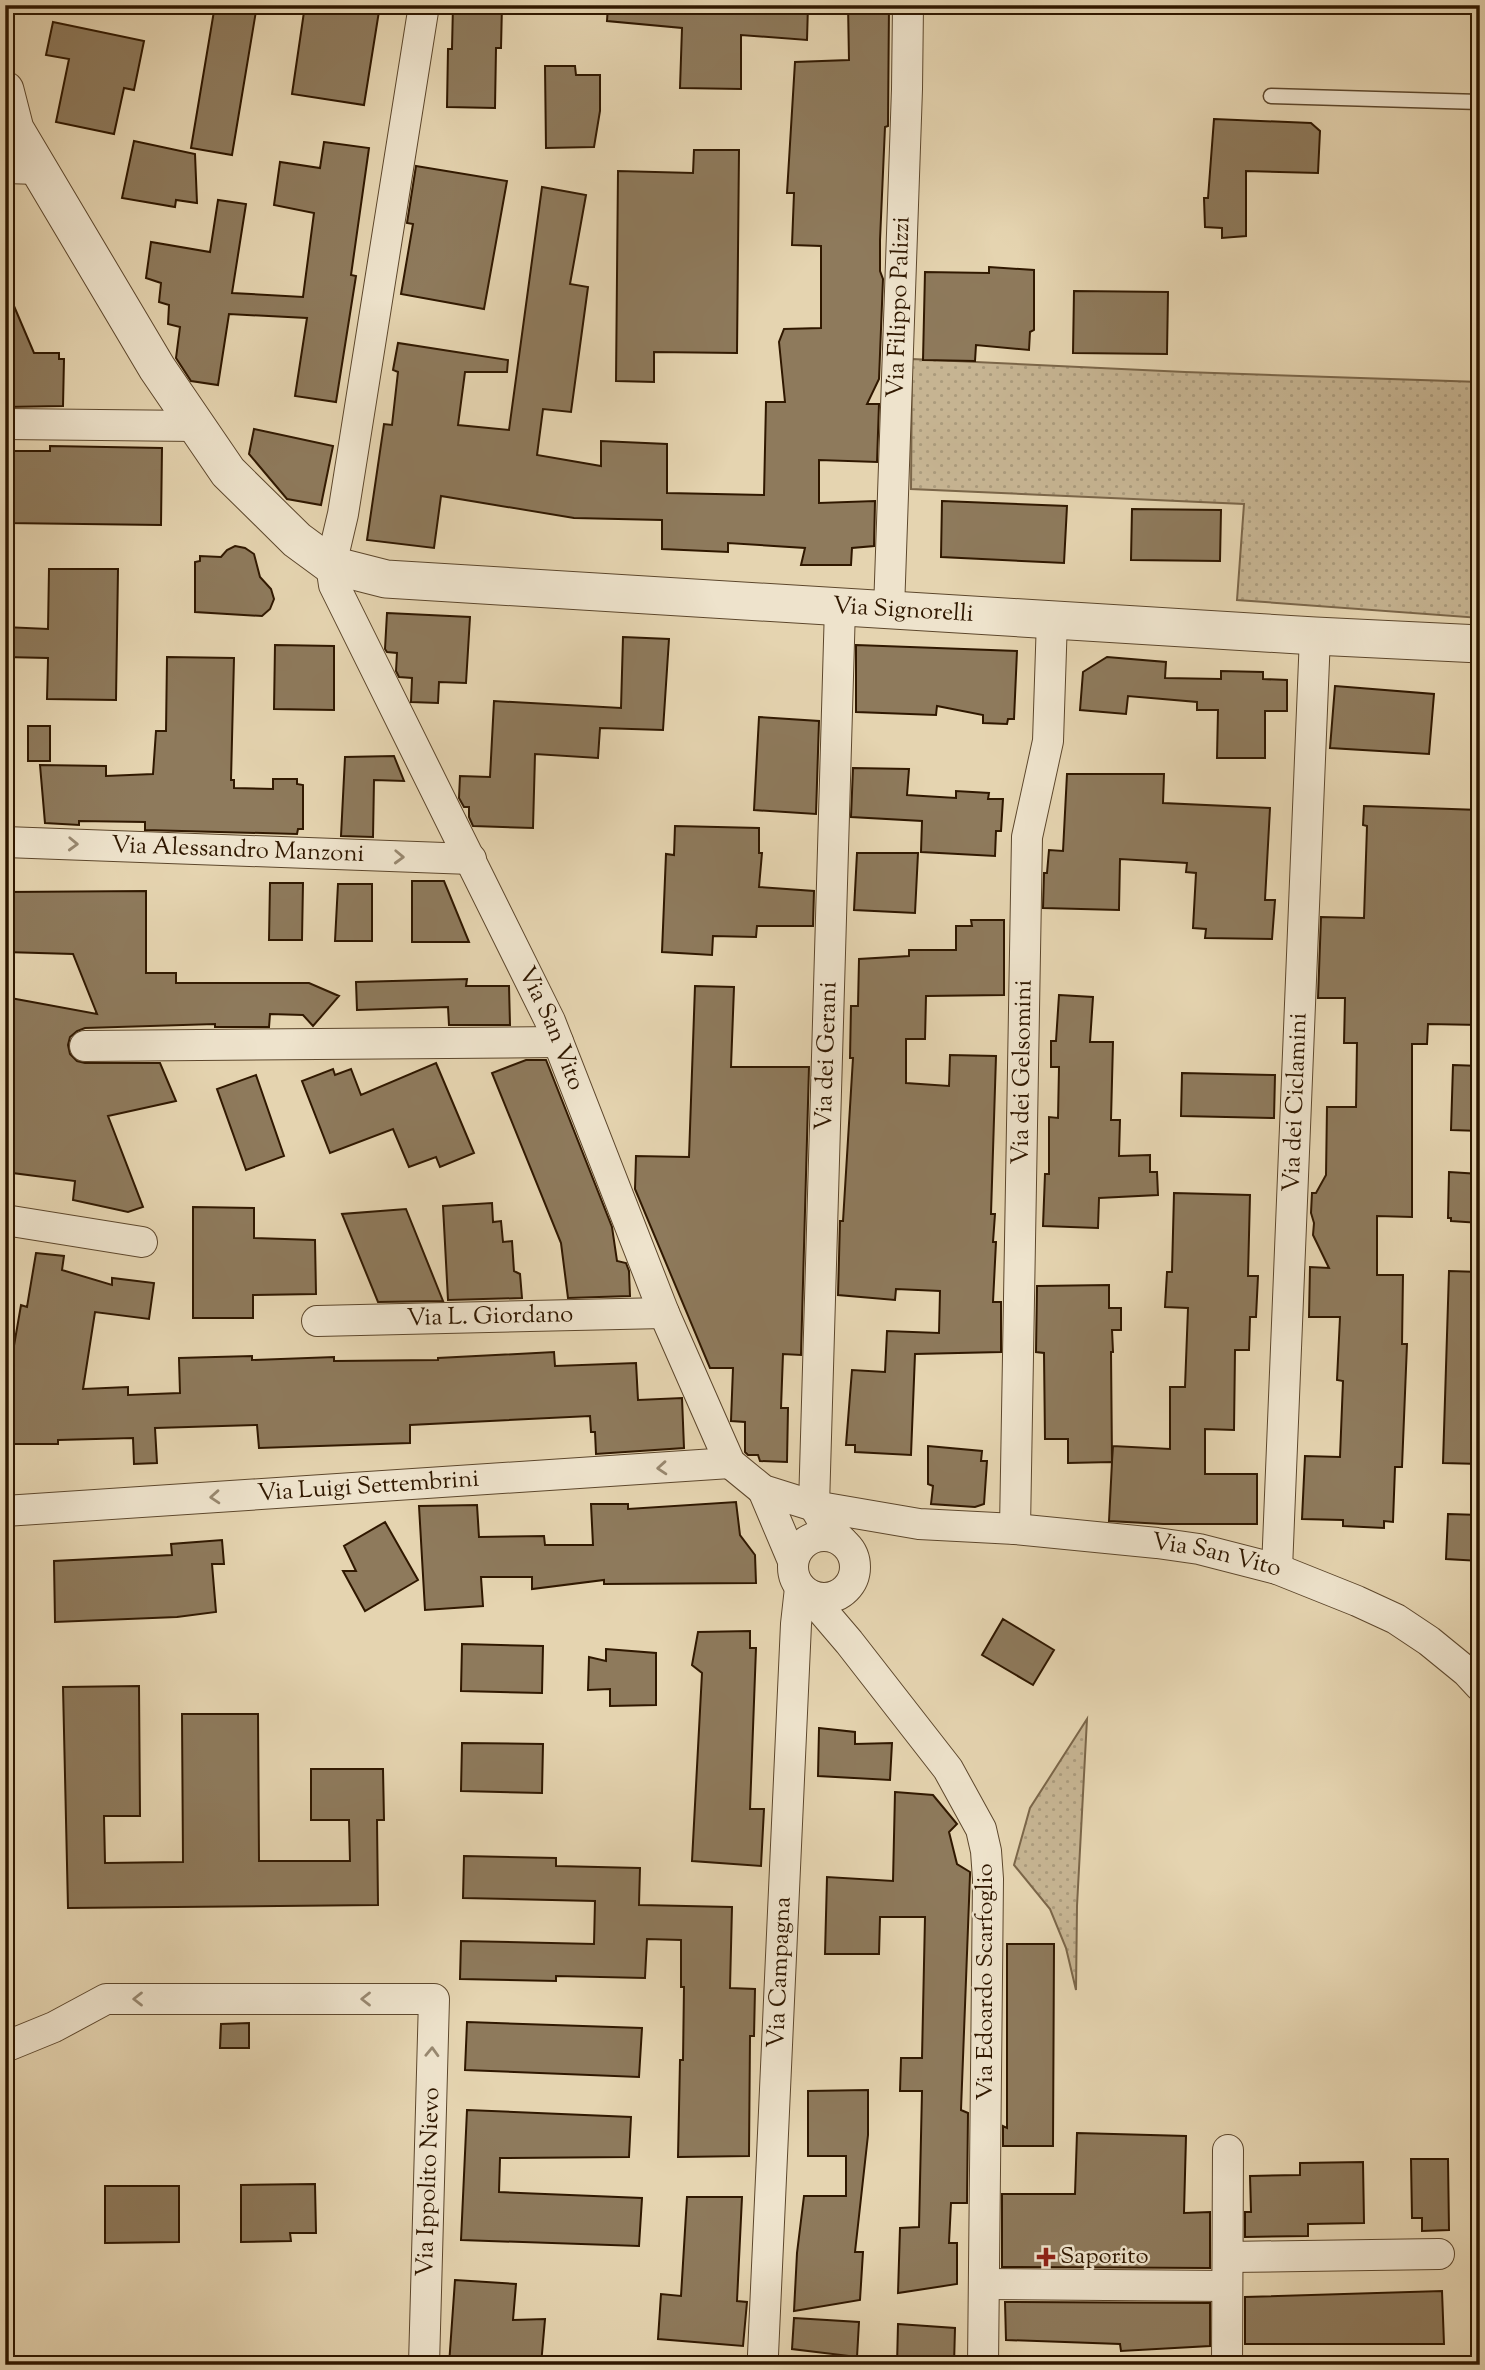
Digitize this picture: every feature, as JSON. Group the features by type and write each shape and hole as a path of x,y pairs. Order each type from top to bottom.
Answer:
{"street":[{"path":"5,90 22,168 196,426 228,472 297,540 331,565 343,514 424,5"},
{"name":"Via Filippo Palizzi","path":"889,610 908,89 908,5"},
{"path":"5,424 196,426"},
{"name":"Via Signorelli","path":"331,565 386,579 1480,644"},
{"name":"Via San Vito","path":"331,565 334,585 471,859 558,1042 664,1312 730,1463 763,1490 823,1555"},
{"name":"Via dei Gerani","path":"823,1555 840,607"},
{"name":"Via dei Gelsomini","path":"1015,1529 1027,837 1048,741 1052,619"},
{"name":"Via dei Ciclamini","path":"1278,1569 1315,636"},
{"name":"Via Alessandro Manzoni","path":"5,842 471,859"},
{"path":"85,1046 558,1042"},
{"path":"5,1220 142,1242"},
{"name":"Via L. Giordano","path":"317,1321 664,1312"},
{"name":"Via Luigi Settembrini","path":"5,1511 730,1463"},
{"name":"Via San Vito","path":"763,1490 823,1555"},
{"name":"Via San Vito","path":"823,1555 855,1513 919,1524 1015,1529 1199,1549 1278,1569 1396,1619 1476,1677"},
{"name":"Via San Vito","path":"823,1555 863,1545 878,1534 919,1524"},
{"path":"823,1555 849,1642"},
{"name":"Via Edoardo Scarfoglio","path":"823,1555 849,1642 948,1769 981,1829 986,1851 988,1879 983,2365"},
{"name":"Via Campagna","path":"763,2355 795,1638 823,1555"},
{"name":"Via Ippolito Nievo","path":"5,2047 106,1999 434,1999 424,2365"},
{"path":"1227,2365 1228,2150"},
{"path":"984,2284 1227,2271 1439,2255"}],"lane":[{"path":"1271,96 1480,102"}],"shaded area":[{"path":"912,359 1480,382 1480,618 1237,600 1244,504 911,489"},
{"path":"1087,1719 1077,1906 1076,1990 1066,1948 1050,1909 1014,1865 1030,1808"}],"building":[{"path":"215,5 257,5 232,155 191,148"},
{"path":"305,5 380,5 364,105 292,94"},
{"path":"453,5 502,5 501,48 496,48 495,108 447,107 448,49 452,49"},
{"path":"608,5 808,5 807,40 741,35 741,89 680,88 682,28 607,21"},
{"path":"848,5 889,5 888,126 885,127 880,240 880,271 883,279 879,379 867,404 879,404 877,462 819,460 819,503 875,501 874,546 852,548 851,565 801,565 805,548 728,543 728,552 662,549 662,520 574,518 441,496 434,548 367,540 384,424 392,425 398,372 393,370 398,343 508,360 507,372 465,372 458,425 509,430 542,187 586,195 570,284 588,287 571,412 543,409 537,455 601,466 601,441 667,444 667,493 764,495 766,402 785,402 779,342 784,329 821,328 821,246 792,245 794,193 787,193 795,62 849,60"},
{"path":"53,22 144,41 134,90 124,88 114,134 56,122 69,59 46,55"},
{"path":"545,66 575,66 576,75 600,75 600,111 594,147 546,148"},
{"path":"1214,119 1311,123 1320,131 1318,173 1246,171 1246,236 1222,238 1222,228 1205,227 1204,198 1208,198"},
{"path":"134,141 195,154 197,203 176,200 175,207 122,198"},
{"path":"324,142 369,148 351,275 356,276 336,402 295,396 307,318 229,314 218,385 191,381 176,358 180,327 168,324 169,305 159,302 161,283 146,278 151,242 210,252 218,200 246,204 232,293 303,297 314,213 274,205 280,162 320,168"},
{"path":"694,150 739,150 737,353 654,352 654,382 616,381 618,171 693,173"},
{"path":"416,166 507,181 484,309 401,294 413,224 407,223"},
{"path":"989,267 1034,270 1034,330 1030,332 1029,350 976,345 975,361 923,360 925,272 989,273"},
{"path":"5,285 34,353 59,353 59,359 64,359 63,406 5,407"},
{"path":"1074,291 1168,292 1167,354 1073,353"},
{"path":"254,429 333,446 321,505 287,499 249,454"},
{"path":"50,446 162,448 161,525 5,523 5,451 50,451"},
{"path":"942,501 1067,506 1064,563 941,557"},
{"path":"1132,509 1221,510 1220,561 1131,560"},
{"path":"235,546 254,554 260,577 271,589 274,599 270,609 262,616 195,612 195,562 200,561 200,556 221,557"},
{"path":"49,569 118,569 116,700 47,699 48,658 5,657 5,627 48,629"},
{"path":"387,613 470,617 466,683 439,682 438,703 411,702 412,678 399,677 396,671 397,653 387,652 385,649"},
{"path":"623,637 669,639 663,730 600,728 598,758 535,754 533,828 473,826 469,807 464,807 459,798 460,776 490,777 494,701 621,708"},
{"path":"275,645 334,646 334,710 274,709"},
{"path":"856,645 1017,651 1014,719 1008,719 1007,724 983,723 983,715 937,706 936,715 856,712"},
{"path":"167,657 234,658 231,780 234,780 234,788 273,789 273,779 297,779 297,784 303,785 303,829 298,829 297,834 145,830 145,822 79,821 79,825 45,823 40,765 106,766 106,776 153,774 156,731 166,731"},
{"path":"1107,657 1166,662 1165,678 1221,679 1221,671 1263,672 1263,679 1287,680 1287,711 1265,711 1265,758 1217,758 1218,710 1197,710 1197,702 1128,696 1126,714 1080,710 1083,672"},
{"path":"1335,686 1434,694 1429,754 1330,748"},
{"path":"759,717 819,721 816,814 754,810"},
{"path":"28,726 50,726 50,761 28,761"},
{"path":"394,756 404,781 374,780 373,837 341,836 345,757"},
{"path":"853,768 909,769 907,795 956,798 956,791 989,793 988,799 1003,799 1001,831 996,831 995,856 921,852 922,821 851,817"},
{"path":"1067,774 1164,774 1163,803 1270,808 1265,900 1275,900 1272,939 1205,938 1206,929 1193,928 1196,873 1186,872 1187,863 1120,859 1119,910 1043,908 1044,873 1047,873 1049,850 1063,851"},
{"path":"1364,806 1480,810 1480,1025 1428,1024 1427,1044 1412,1044 1412,1217 1377,1216 1377,1275 1403,1275 1402,1344 1407,1344 1402,1467 1395,1467 1393,1522 1384,1521 1384,1528 1343,1526 1343,1520 1302,1519 1305,1456 1340,1457 1343,1381 1337,1380 1340,1317 1309,1317 1310,1267 1329,1268 1313,1235 1312,1193 1316,1193 1326,1175 1327,1107 1356,1107 1357,1043 1344,1043 1345,998 1318,998 1321,917 1364,918 1367,826 1363,825"},
{"path":"675,826 759,828 759,853 762,853 759,887 814,891 813,926 757,926 756,937 713,936 712,955 662,952 666,854 674,855"},
{"path":"857,853 918,853 915,913 854,910"},
{"path":"412,881 444,881 469,942 412,942"},
{"path":"270,883 303,883 302,940 269,940"},
{"path":"338,884 372,884 372,941 335,941"},
{"path":"146,891 146,973 176,973 176,983 309,983 339,996 313,1026 303,1015 270,1014 269,1027 215,1027 215,1024 85,1028 70,1037 70,1054 77,1061 160,1063 176,1101 108,1116 143,1207 128,1212 73,1200 75,1181 5,1172 5,997 97,1014 73,954 5,952 5,892"},
{"path":"971,920 1004,920 1004,995 926,996 925,1039 906,1039 906,1083 949,1086 950,1055 996,1056 991,1214 995,1214 993,1242 996,1242 993,1302 1001,1302 1001,1352 915,1354 911,1455 855,1452 855,1445 846,1445 852,1370 885,1372 887,1331 939,1333 940,1291 896,1289 895,1300 838,1295 840,1221 843,1221 853,1058 850,1058 851,1006 858,1006 859,959 909,956 909,950 956,950 956,926 972,926"},
{"path":"467,979 466,986 509,986 510,1025 449,1025 448,1007 357,1010 356,982"},
{"path":"695,986 734,987 731,1067 809,1067 801,1355 783,1354 781,1408 788,1408 787,1462 760,1461 758,1455 748,1455 745,1452 745,1422 731,1421 733,1368 710,1368 635,1189 636,1156 689,1157"},
{"path":"1059,995 1093,997 1090,1042 1113,1042 1111,1120 1120,1120 1119,1156 1150,1155 1150,1172 1157,1172 1158,1195 1099,1198 1098,1228 1043,1226 1045,1174 1049,1174 1049,1117 1058,1118 1059,1067 1051,1067 1051,1041 1056,1041"},
{"path":"526,1060 546,1060 612,1227 617,1261 626,1263 629,1271 630,1296 568,1298 561,1243 492,1073"},
{"path":"436,1063 474,1153 440,1167 436,1157 409,1167 393,1129 330,1153 302,1081 333,1069 335,1075 351,1069 361,1095"},
{"path":"1453,1065 1480,1066 1480,1131 1451,1130"},
{"path":"1182,1073 1275,1075 1274,1118 1181,1116"},
{"path":"256,1075 284,1156 246,1170 217,1089"},
{"path":"1449,1172 1480,1174 1480,1223 1451,1221 1451,1218 1448,1218"},
{"path":"1174,1193 1250,1195 1248,1276 1258,1276 1256,1317 1250,1317 1249,1350 1235,1350 1234,1430 1205,1429 1205,1474 1257,1474 1257,1524 1109,1521 1112,1462 1068,1463 1068,1439 1045,1439 1044,1353 1036,1352 1037,1286 1109,1285 1109,1308 1121,1308 1121,1330 1112,1330 1112,1461 1113,1446 1170,1449 1170,1387 1185,1387 1188,1308 1165,1307 1167,1272 1172,1272"},
{"path":"492,1203 493,1222 501,1221 503,1242 512,1241 514,1271 520,1274 522,1298 448,1300 443,1206"},
{"path":"193,1207 254,1208 254,1238 315,1240 316,1294 253,1295 253,1318 193,1318"},
{"path":"406,1209 443,1301 378,1302 342,1214"},
{"path":"36,1253 64,1256 62,1270 112,1285 112,1278 154,1283 149,1319 95,1312 83,1389 128,1387 128,1395 180,1393 179,1358 252,1356 252,1360 334,1357 334,1361 438,1360 554,1352 555,1366 636,1363 638,1400 682,1398 684,1448 596,1454 595,1432 591,1432 590,1416 410,1425 410,1443 259,1448 257,1425 155,1428 157,1463 134,1464 133,1438 58,1440 58,1444 7,1444 5,1363 11,1363 21,1305 27,1307"},
{"path":"1449,1271 1480,1272 1480,1464 1443,1463"},
{"path":"928,1446 982,1451 981,1461 987,1461 984,1504 975,1507 931,1504 933,1486 928,1484"},
{"path":"736,1502 740,1535 755,1555 756,1583 604,1584 604,1580 532,1589 532,1577 481,1577 483,1606 425,1610 419,1506 477,1505 479,1537 544,1536 545,1545 593,1545 591,1504 628,1504 628,1509"},
{"path":"1448,1514 1480,1515 1480,1561 1446,1559"},
{"path":"385,1522 418,1580 365,1611 343,1571 356,1571 344,1546"},
{"path":"222,1540 224,1564 212,1564 216,1612 177,1617 55,1622 54,1561 172,1555 171,1544"},
{"path":"1003,1619 1054,1650 1033,1685 982,1655"},
{"path":"750,1631 750,1648 756,1648 750,1809 764,1809 761,1866 692,1861 702,1673 692,1665 698,1632"},
{"path":"462,1644 543,1646 542,1693 461,1691"},
{"path":"606,1649 656,1653 656,1705 610,1706 610,1689 588,1690 589,1657 606,1661"},
{"path":"139,1686 140,1816 104,1816 105,1863 183,1862 182,1714 258,1714 259,1861 350,1861 349,1820 311,1820 311,1769 383,1769 384,1820 377,1820 378,1905 68,1908 63,1687"},
{"path":"819,1728 855,1732 855,1744 892,1743 890,1780 818,1776"},
{"path":"462,1743 543,1744 542,1793 461,1791"},
{"path":"895,1792 933,1795 957,1824 949,1832 957,1864 970,1872 961,2110 968,2113 967,2203 951,2203 949,2243 957,2243 957,2284 898,2293 900,2228 919,2227 922,2091 900,2091 901,2058 922,2058 925,1917 880,1917 879,1954 825,1954 827,1877 893,1881"},
{"path":"464,1856 556,1858 556,1866 640,1868 639,1905 732,1907 730,1988 755,1989 754,2036 750,2036 749,2156 678,2157 680,2060 683,2060 684,1987 681,1987 681,1940 647,1939 645,1978 556,1976 556,1981 460,1979 461,1941 594,1944 595,1901 463,1898"},
{"path":"1007,1944 1054,1944 1053,2146 1003,2146 1003,2126 1007,2128"},
{"path":"467,2022 642,2028 639,2077 465,2070"},
{"path":"249,2023 249,2048 220,2048 221,2024"},
{"path":"868,2090 868,2135 855,2252 863,2252 860,2300 794,2311 804,2196 846,2196 846,2156 808,2156 808,2091"},
{"path":"467,2110 631,2117 629,2157 500,2158 499,2192 642,2198 639,2246 461,2240"},
{"path":"1077,2133 1186,2136 1184,2213 1210,2212 1210,2268 1002,2267 1002,2194 1075,2194"},
{"path":"1411,2159 1448,2159 1449,2230 1422,2231 1422,2218 1412,2218"},
{"path":"1363,2162 1364,2223 1308,2224 1308,2236 1245,2237 1245,2212 1251,2212 1250,2176 1300,2175 1300,2163"},
{"path":"315,2184 316,2233 290,2233 291,2241 241,2242 241,2185"},
{"path":"105,2186 179,2186 179,2242 105,2243"},
{"path":"687,2197 742,2197 737,2301 747,2302 743,2346 658,2339 661,2294 681,2296"},
{"path":"455,2280 516,2284 513,2320 545,2319 541,2365 449,2365"},
{"path":"1442,2291 1444,2344 1245,2344 1245,2297"},
{"path":"1005,2302 1210,2303 1210,2346 1121,2351 1120,2344 1006,2340"},
{"path":"794,2318 859,2322 857,2357 792,2349"},
{"path":"898,2324 955,2328 954,2365 897,2365"}],"place":[{"name":"Saporito","path":"1046,2257"}]}
